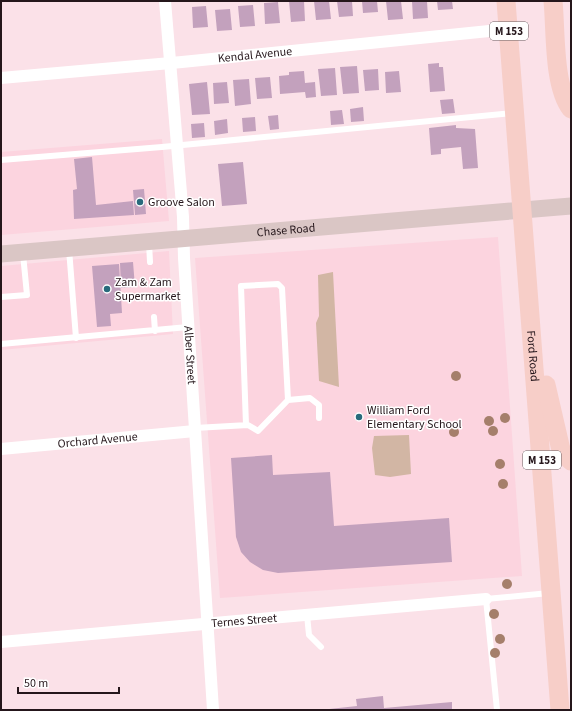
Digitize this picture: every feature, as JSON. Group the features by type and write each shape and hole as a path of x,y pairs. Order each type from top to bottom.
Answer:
{"main road":[{"name":"Ford Road","path":"506,1 521,210 532,327 552,593 564,647 560,710"},
{"path":"553,1 560,85 564,100 571,109"},
{"path":"532,327 561,450 571,461"}],"street":[{"name":"Alber Street","path":"165,1 183,239 213,710"},
{"name":"Kendal Avenue","path":"1,78 509,30"},
{"name":"Chase Road","path":"1,254 571,206"},
{"name":"Orchard Avenue","path":"1,449 195,430"},
{"name":"Ternes Street","path":"1,642 486,599"}],"lane":[{"path":"1,160 162,147 176,144 514,113"},
{"path":"149,242 150,262"},
{"path":"69,249 76,338"},
{"path":"1,297 27,295 23,253"},
{"path":"246,425 241,286 278,284 282,288 288,400"},
{"path":"154,317 155,331"},
{"path":"1,344 188,328"},
{"path":"195,430 246,425 258,431 288,400 310,398 318,405 319,418"},
{"path":"496,710 486,599 552,593"},
{"path":"307,615 309,635 321,648"}],"shaded area":[{"path":"162,139 169,221 1,235 1,152"},
{"name":"William Ford Elementary School","path":"498,237 522,576 220,598 195,258"},
{"path":"169,251 173,334 1,350 1,266"},
{"path":"333,272 339,387 319,381 316,323 319,316 318,275"},
{"path":"409,435 411,474 390,477 375,475 372,448 374,436"}],"building":[{"path":"289,1 304,1 305,21 291,22"},
{"path":"314,1 329,1 331,19 316,20"},
{"path":"337,1 352,1 353,16 339,17"},
{"path":"362,1 377,1 378,12 363,13"},
{"path":"386,1 401,1 403,19 388,20"},
{"path":"412,1 427,1 428,18 413,19"},
{"path":"437,1 452,1 453,9 438,10"},
{"path":"278,2 280,23 265,24 264,3"},
{"path":"253,5 255,26 240,27 238,6"},
{"path":"206,6 208,27 193,28 192,7"},
{"path":"230,9 232,30 217,31 215,10"},
{"path":"439,63 439,67 443,67 445,91 430,92 428,64"},
{"path":"357,66 359,93 343,94 340,67"},
{"path":"335,68 337,95 321,96 318,69"},
{"path":"378,69 379,90 365,91 363,70"},
{"path":"304,71 305,83 315,82 316,97 306,98 305,92 280,94 279,76 289,75 289,72"},
{"path":"399,71 401,92 386,93 385,72"},
{"path":"270,77 272,98 257,99 255,78"},
{"path":"249,79 251,104 235,106 233,80"},
{"path":"207,82 210,114 192,115 189,84"},
{"path":"227,82 229,103 214,104 213,83"},
{"path":"453,99 455,113 442,114 440,100"},
{"path":"363,107 364,121 351,122 350,109"},
{"path":"342,110 344,124 331,125 330,111"},
{"path":"278,115 279,129 270,130 268,116"},
{"path":"255,117 256,131 243,132 242,118"},
{"path":"227,119 228,133 215,135 214,121"},
{"path":"204,123 205,137 192,138 191,124"},
{"path":"456,125 456,128 475,129 478,168 463,169 461,147 441,149 441,154 431,155 429,128"},
{"path":"92,157 96,205 133,201 134,215 74,219 73,190 77,189 74,159"},
{"path":"243,162 247,204 222,206 218,164"},
{"name":"Groove Salon","path":"144,189 146,214 135,215 133,190"},
{"path":"133,262 135,287 121,288 120,263"},
{"name":"Zam & Zam Supermarket","path":"119,264 122,313 110,314 111,326 97,327 92,266"},
{"path":"272,455 273,475 330,472 334,526 449,518 452,562 278,573 263,570 250,562 241,552 236,537 231,458"},
{"path":"383,696 384,708 452,702 452,710 320,710 357,706 356,699"}],"place":[{"name":"Groove Salon","path":"140,202"},
{"name":"Zam & Zam Supermarket","path":"107,289"},
{"name":"William Ford Elementary School","path":"359,417"}]}
